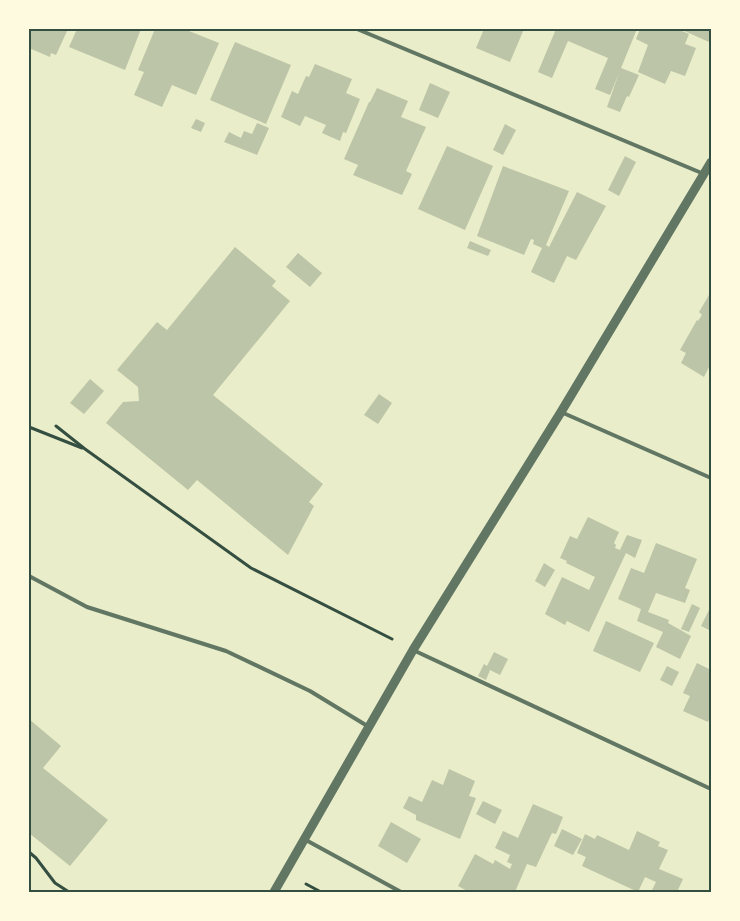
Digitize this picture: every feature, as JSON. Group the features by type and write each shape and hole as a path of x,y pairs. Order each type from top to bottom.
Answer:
{"street":[{"path":"274,892 413,650 561,412 711,162"}],"lane":[{"path":"357,29 704,174"},
{"path":"561,412 711,478"},
{"path":"29,576 87,607 226,651 310,691 369,727"},
{"path":"413,650 711,789"},
{"path":"304,839 401,892"}],"path":[{"path":"56,426 250,568 413,650"},
{"path":"29,427 85,449"},
{"path":"29,852 36,858 55,883 69,892"}],"building":[{"path":"29,29 68,29 56,55 51,53 50,57 29,48"},
{"path":"77,29 141,29 125,70 69,47"},
{"path":"155,29 184,29 219,43 196,95 172,85 162,107 134,95 144,72 138,70"},
{"path":"484,29 524,29 510,62 476,48"},
{"path":"556,29 637,29 621,68 639,75 620,112 607,107 619,73 610,95 595,89 608,58 568,41 552,78 538,72"},
{"path":"640,29 677,29 689,34 685,44 696,48 685,76 671,71 665,84 638,72 648,45 636,39"},
{"path":"680,29 711,29 711,38 709,42"},
{"path":"235,42 291,65 266,124 210,100"},
{"path":"315,64 352,79 346,93 360,99 346,133 343,132 340,141 322,133 326,125 305,116 300,126 281,117 292,91 298,94 306,76 309,77"},
{"path":"430,83 450,92 438,118 419,110"},
{"path":"377,88 408,101 401,117 426,127 406,171 412,174 402,195 353,175 358,165 344,159"},
{"path":"196,119 205,123 201,132 191,128"},
{"path":"257,123 269,128 257,155 224,142 229,132 241,138 244,131 252,134"},
{"path":"505,124 516,130 503,155 493,150"},
{"path":"447,146 493,166 465,230 418,209"},
{"path":"625,156 636,162 619,196 608,190"},
{"path":"503,166 569,191 546,245 549,247 577,192 606,206 576,260 567,256 554,283 531,272 542,248 533,244 534,240 531,239 524,255 477,236"},
{"path":"470,241 491,250 488,256 467,248"},
{"path":"235,247 276,281 272,286 290,301 213,395 323,484 309,502 314,506 288,555 197,480 188,490 106,423 123,402 139,401 138,387 117,370 157,322 167,330"},
{"path":"298,253 322,273 310,287 286,267"},
{"path":"709,295 711,296 711,363 704,377 681,363 686,353 680,350 697,320 702,315 699,312"},
{"path":"90,379 104,391 84,414 70,403"},
{"path":"379,394 392,403 378,424 364,415"},
{"path":"588,517 619,532 614,543 616,545 615,548 620,550 627,535 642,540 635,558 626,553 589,632 567,621 565,625 545,614 562,577 589,590 595,577 566,563 567,561 560,558 570,536 577,539"},
{"path":"656,543 697,559 685,588 690,590 685,603 656,593 648,612 669,620 668,623 691,636 680,659 656,647 663,632 637,621 641,609 618,599 631,568 644,573"},
{"path":"544,563 555,570 545,587 535,581"},
{"path":"692,604 700,608 689,632 681,629"},
{"path":"711,606 711,631 701,626"},
{"path":"606,621 654,643 640,672 593,651"},
{"path":"494,652 508,659 500,675 490,670 486,680 478,676 484,664 487,666"},
{"path":"697,663 711,670 711,714 708,722 683,711 690,696 683,693"},
{"path":"667,666 679,672 672,686 660,680"},
{"path":"29,719 61,746 43,768 108,820 70,866 29,833"},
{"path":"449,769 475,781 469,796 476,798 460,839 416,820 416,815 403,808 409,796 422,802 432,780 443,785"},
{"path":"483,801 502,810 495,824 476,814"},
{"path":"533,804 563,817 556,834 552,833 536,867 527,864 515,892 469,892 458,886 475,854 493,864 495,860 510,869 512,864 507,862 510,855 495,848 503,831 518,838"},
{"path":"391,822 421,839 407,863 378,846"},
{"path":"562,829 582,839 573,855 554,846"},
{"path":"637,831 660,842 658,846 668,850 659,869 683,879 677,892 651,892 656,882 645,877 638,892 582,866 586,857 577,853 585,834 595,839 597,835 629,850"}]}
